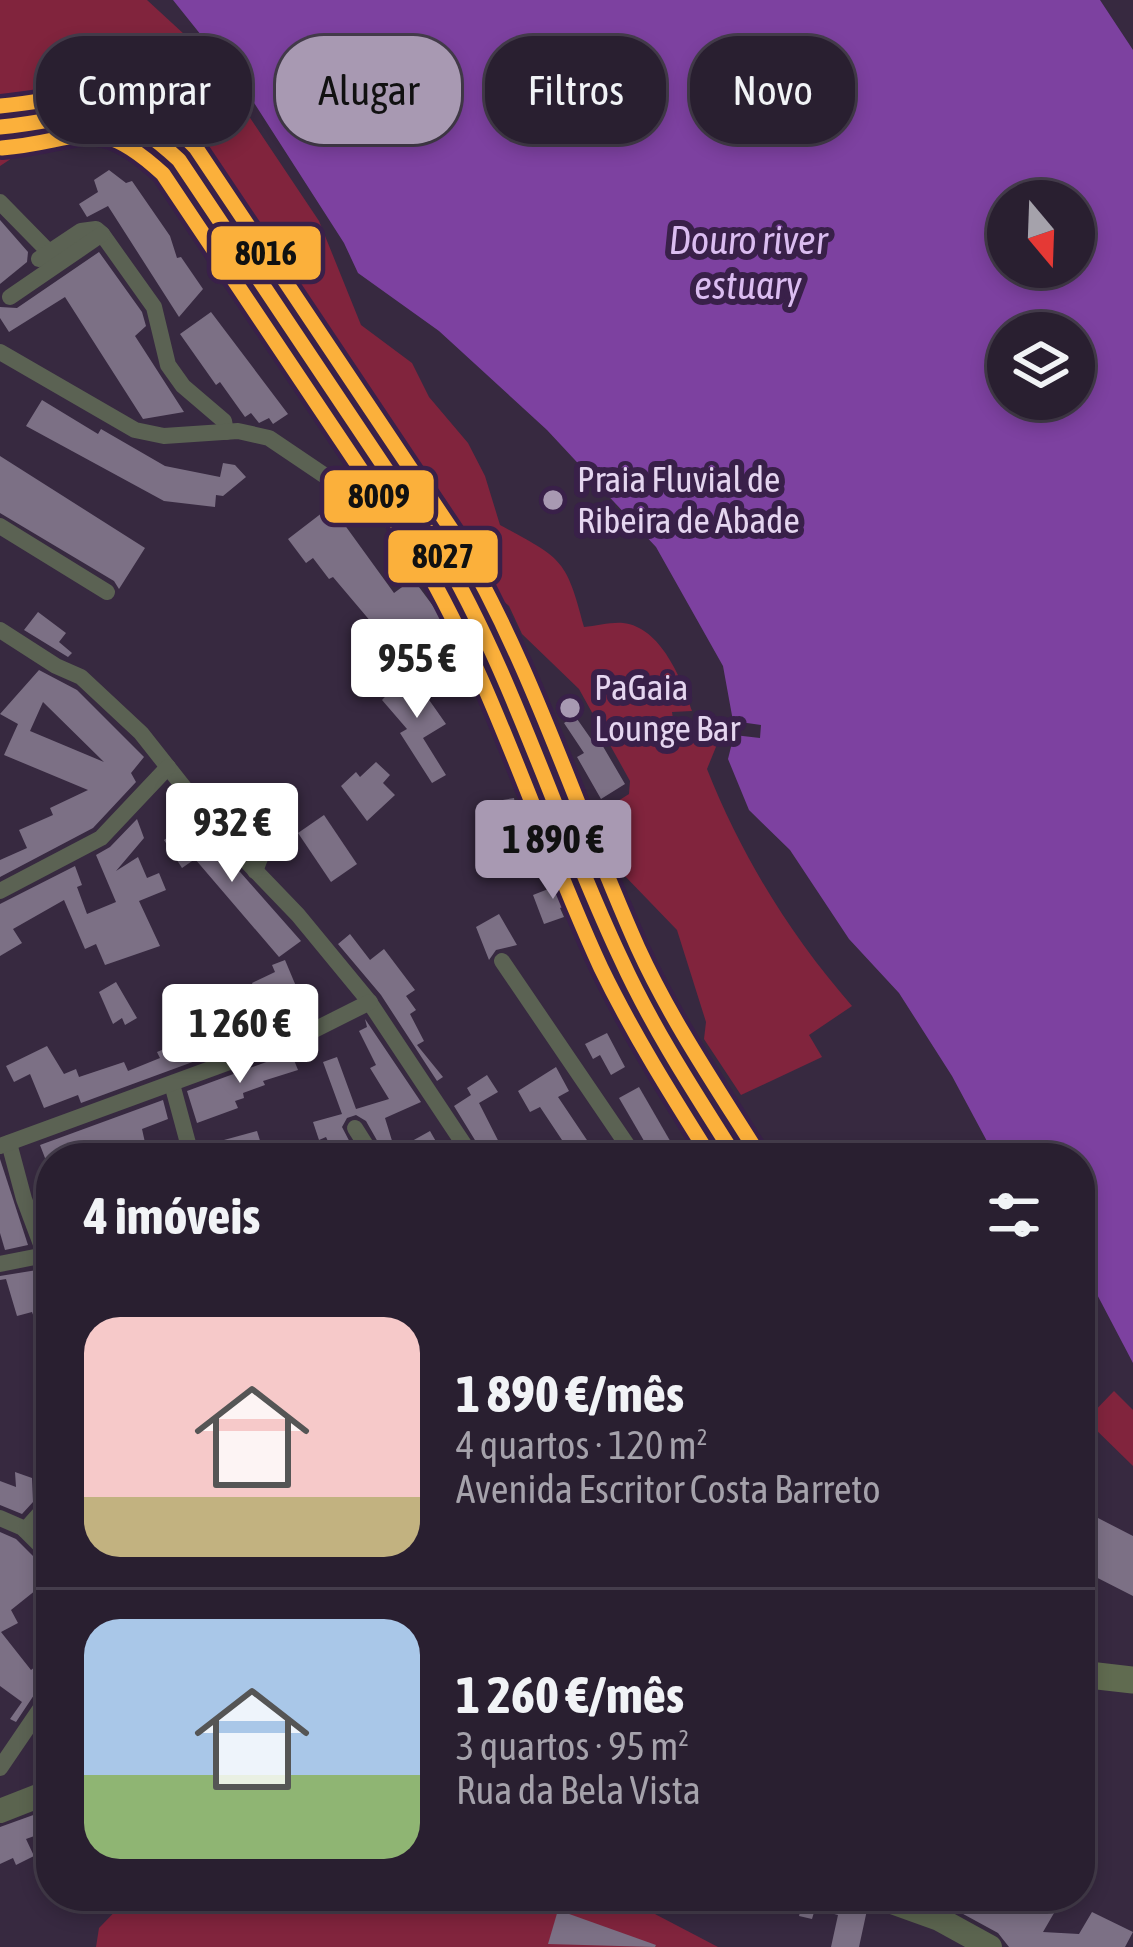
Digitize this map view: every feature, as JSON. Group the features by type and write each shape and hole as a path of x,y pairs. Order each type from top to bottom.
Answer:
{"main road":[{"path":"0,127 91,111 119,113 152,132 179,160 438,547 476,612 619,956 655,1028 727,1143"},
{"path":"1095,1676 1133,1680"}],"street":[{"path":"0,202 44,255 81,232 96,229 102,234 154,307 169,365 183,386 224,421 226,431"},
{"path":"10,296 102,234"},
{"path":"0,352 135,430 164,436 257,432 383,514 426,551 438,547"},
{"path":"0,526 107,592"},
{"path":"0,630 104,694 370,1002 463,1143"},
{"path":"0,891 101,838 168,767"},
{"path":"255,871 262,853 255,818 281,814"},
{"path":"502,961 625,1143"},
{"path":"36,1231 4,1144 306,1034 370,1002"},
{"path":"172,1084 188,1143"},
{"path":"356,1128 365,1143"},
{"path":"0,1264 36,1263"},
{"path":"25,1530 36,1518"},
{"path":"0,1519 25,1530 36,1541"},
{"path":"0,1768 36,1720"},
{"path":"0,1811 36,1797"},
{"path":"938,1911 989,1947"}],"shaded area":[{"path":"0,0 147,0 186,36 36,36 36,135 0,166"},
{"path":"252,121 319,221 361,325 412,363 429,397 468,443 485,476 500,525 558,563 572,587 584,627 623,623 659,644 692,711 672,712 674,726 720,737 707,769 736,833 788,923 852,1006 809,1035 822,1057 741,1095 704,1039 706,1022 677,930 623,874 596,815 629,794 630,781 579,689 522,634 509,606 464,566 185,144 252,144"},
{"path":"1114,1391 1133,1410 1133,1466 1095,1429 1095,1411"},
{"path":"115,1911 646,1911 718,1947 96,1947 99,1928"}],"water":[{"name":"Douro river estuary","path":"173,0 1100,0 1133,50 1133,1363 1095,1291 1095,1143 988,1143 899,993 849,939 790,850 749,810 728,759 734,735 760,738 761,725 733,721 723,666 656,547 547,430 439,331 358,273 280,144 461,144 461,36 276,36 276,137 252,100 252,36 202,36"}],"building":[{"path":"109,170 126,183 132,181 170,236 177,258 181,257 203,289 179,317 108,206 87,217 79,204 98,192 94,180"},
{"path":"0,220 28,252 27,262 0,284"},
{"path":"99,252 142,312 146,326 135,336 184,412 143,419 65,297 9,332 0,318 0,307 17,308"},
{"path":"211,312 288,414 273,424 269,418 259,423 251,413 245,417 180,334"},
{"path":"42,400 165,466 220,477 223,463 235,465 246,477 223,496 216,495 215,507 164,501 26,426"},
{"path":"0,456 145,548 119,589 114,581 0,513"},
{"path":"331,506 394,593 413,579 442,618 407,644 400,634 388,642 333,577 329,579 313,558 306,563 288,539"},
{"path":"38,612 66,633 59,642 72,653 68,657 24,630"},
{"path":"39,670 77,690 144,757 131,773 136,782 93,828 0,877 0,860 27,848 19,830 53,815 50,808 88,790 4,755 18,724 0,714","holes":["43,702 104,762 30,731"]},
{"path":"415,672 446,724 423,738 446,775 432,783 400,733 407,729 382,700 407,674"},
{"path":"575,716 596,746 601,743 625,784 601,799 577,757 584,753 564,723"},
{"path":"376,762 390,775 383,783 395,795 367,821 341,786"},
{"path":"514,798 519,830 496,834 491,802"},
{"path":"324,815 357,864 331,882 298,833"},
{"path":"137,819 144,838 116,871 138,857 147,878 159,873 166,890 139,901 160,946 105,965 96,944 85,949 64,900 13,929 22,943 0,956 0,904 75,866 87,914 116,902 96,855"},
{"path":"194,820 301,941 279,957 195,859 182,868 164,840"},
{"path":"566,882 575,903 560,908 564,917 544,924 533,895"},
{"path":"499,914 517,945 496,950 489,960 476,927"},
{"path":"350,934 370,960 384,949 415,990 406,996 416,1010 410,1014 424,1041 417,1045 443,1077 437,1081 381,995 338,944"},
{"path":"285,960 298,991 264,1009 252,983 275,972 272,965"},
{"path":"116,982 137,1018 125,1025 122,1018 113,1024 99,992"},
{"path":"192,995 201,1014 227,1001 247,1042 81,1103 78,1095 44,1108 30,1074 14,1082 6,1066 47,1046 64,1074 76,1069 79,1077 124,1062 128,1071 193,1037 177,1002"},
{"path":"365,1019 421,1102 385,1118 393,1143 378,1143 366,1121 356,1115 342,1127 350,1143 329,1143 326,1137 319,1140 313,1122 342,1114 323,1062 337,1057 356,1109 389,1099 370,1068 376,1065 359,1031 367,1027"},
{"path":"607,1033 625,1067 611,1075 600,1055 593,1059 585,1044"},
{"path":"313,1045 315,1052 294,1060 298,1070 263,1081 265,1085 235,1101 238,1108 197,1123 187,1091"},
{"path":"556,1067 569,1091 558,1097 589,1143 564,1143 540,1107 530,1112 518,1091"},
{"path":"487,1075 498,1092 479,1103 499,1143 477,1143 454,1106 471,1095 467,1088"},
{"path":"639,1087 671,1143 645,1143 619,1098"},
{"path":"163,1100 168,1119 142,1129 145,1143 45,1143"},
{"path":"257,1131 261,1143 213,1143"},
{"path":"430,1131 437,1143 408,1143"},
{"path":"0,1159 28,1245 5,1250 0,1233"},
{"path":"36,1270 36,1323 32,1312 17,1316 6,1279 0,1276"},
{"path":"15,1472 32,1478 33,1502 22,1514 0,1505 0,1481 16,1487"},
{"path":"1095,1508 1098,1518 1133,1536 1133,1596 1095,1577"},
{"path":"0,1532 16,1539 36,1559 36,1590 11,1610 18,1623 1,1632 31,1670 36,1666 36,1692 16,1722 10,1719 22,1702 0,1686"},
{"path":"36,1814 36,1835 26,1839 34,1856 16,1865 13,1858 0,1864 0,1827"},
{"path":"561,1911 656,1945 655,1947 548,1944"},
{"path":"800,1911 814,1911 812,1919 799,1916"},
{"path":"823,1911 867,1911 859,1947 831,1947 838,1915"},
{"path":"958,1911 1055,1911 1043,1932 1079,1934 1092,1912 1133,1932 1125,1947 1009,1947 998,1933"}],"transit line":[{"name":"8016","path":"0,106 84,95 126,98 170,123 196,148 455,535 483,585 531,687 650,974 752,1143"},
{"name":"8027","path":"0,127 77,115 113,116 153,138 179,160 438,547 490,647 633,985 727,1143"},
{"name":"8009","path":"2,148 104,136 121,142 163,174 420,558 494,709 601,968 702,1143"}],"place":[{"name":"Praia Fluvial de Ribeira de Abade","path":"553,500"},
{"name":"PaGaia Lounge Bar","path":"570,708"}]}
